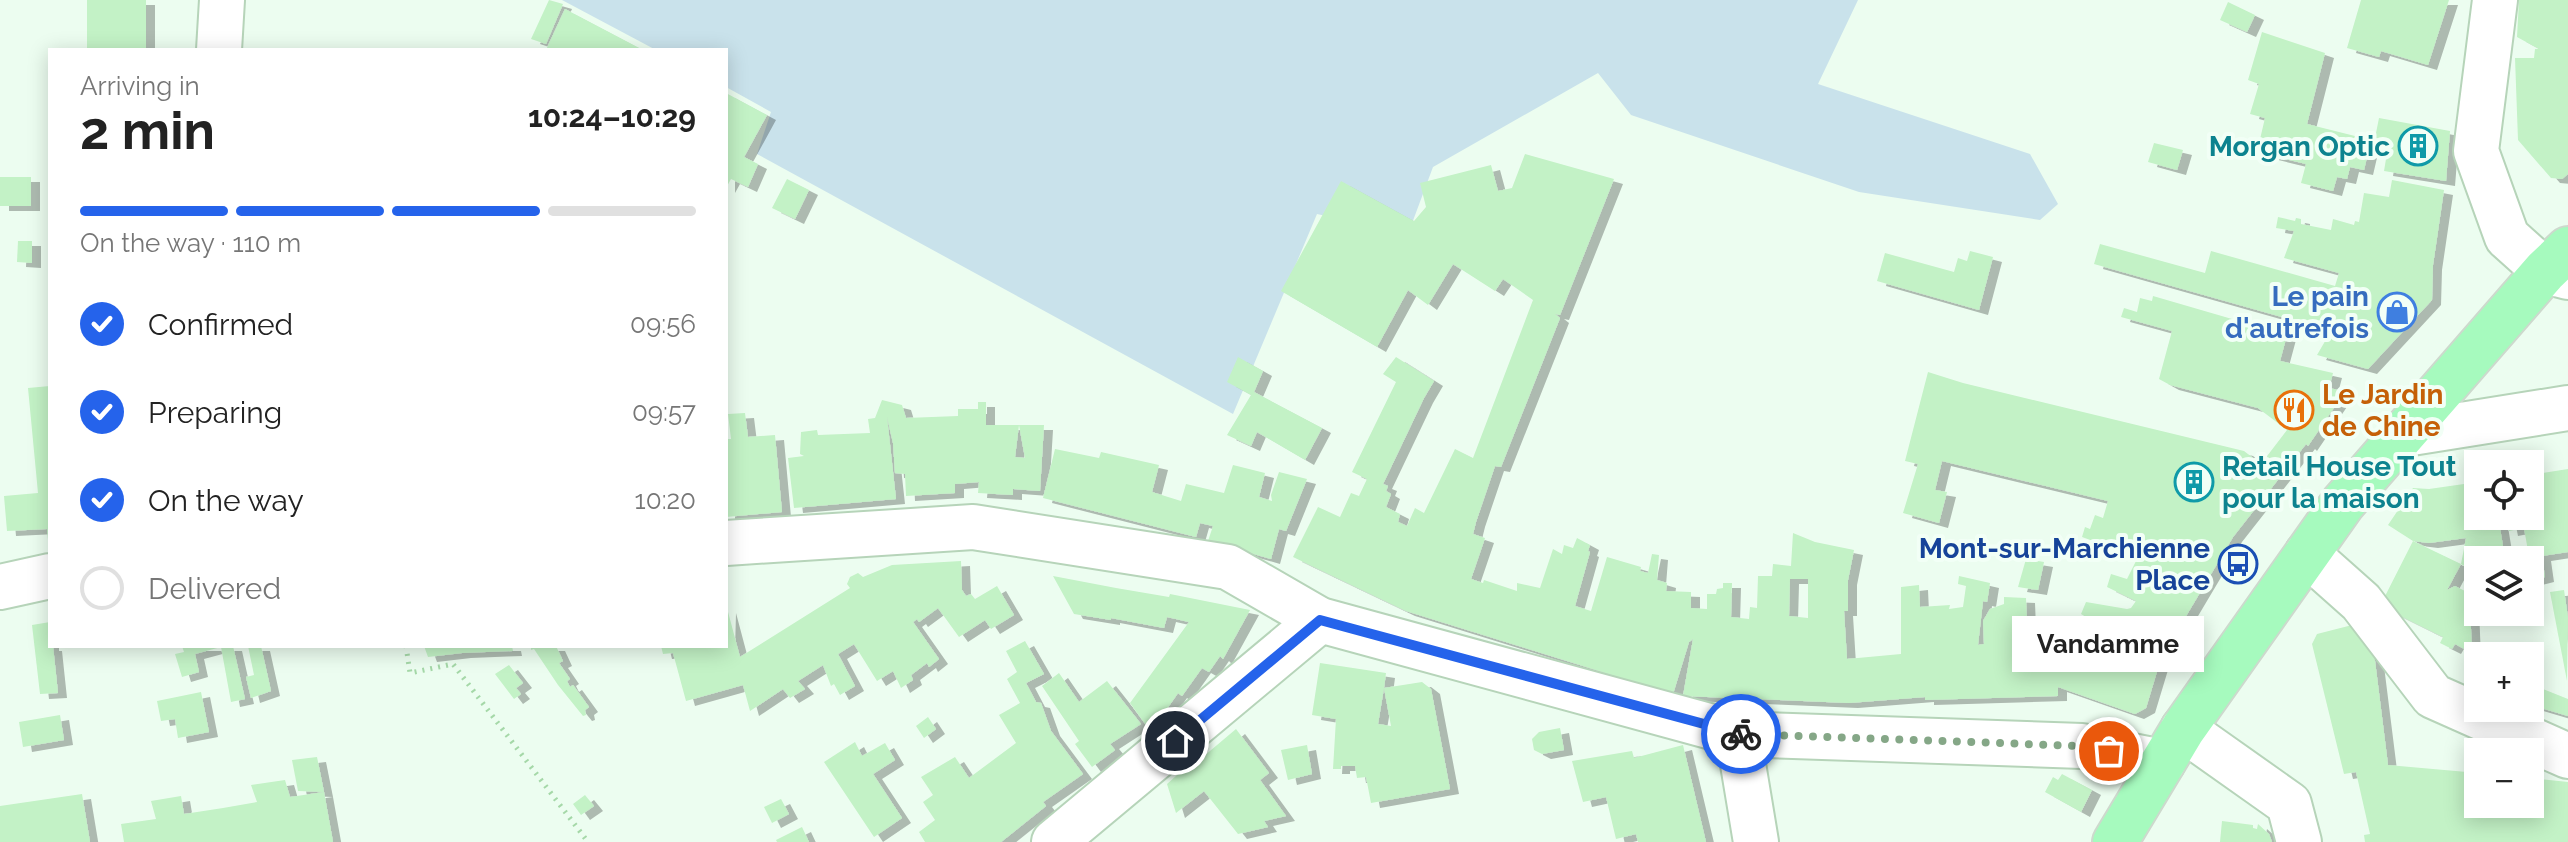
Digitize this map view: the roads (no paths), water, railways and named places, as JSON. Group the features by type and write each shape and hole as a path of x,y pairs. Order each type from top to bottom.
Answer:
{"main road":[{"path":"2115,842 2173,745 2343,503 2560,265"}],"street":[{"path":"219,48 222,0"},
{"path":"2495,0 2476,151 2507,237 2560,265"},
{"path":"2405,434 2568,408"},
{"path":"728,543 973,527 1228,567 1320,620 1738,734 2082,746 2173,745 2289,804 2299,842"},
{"path":"2307,554 2361,602 2433,696 2568,756"},
{"path":"0,587 48,576"},
{"path":"1054,842 1320,620"},
{"path":"1738,734 1756,842"}],"place":[{"name":"Morgan Optic","path":"2418,146"},
{"name":"Le pain d'autrefois","path":"2397,312"},
{"name":"Le Jardin de Chine","path":"2294,410"},
{"name":"Retail House Tout pour la maison","path":"2194,482"},
{"name":"Mont-sur-Marchienne Place","path":"2238,564"},
{"name":"Vandamme","path":"2109,751"}]}
